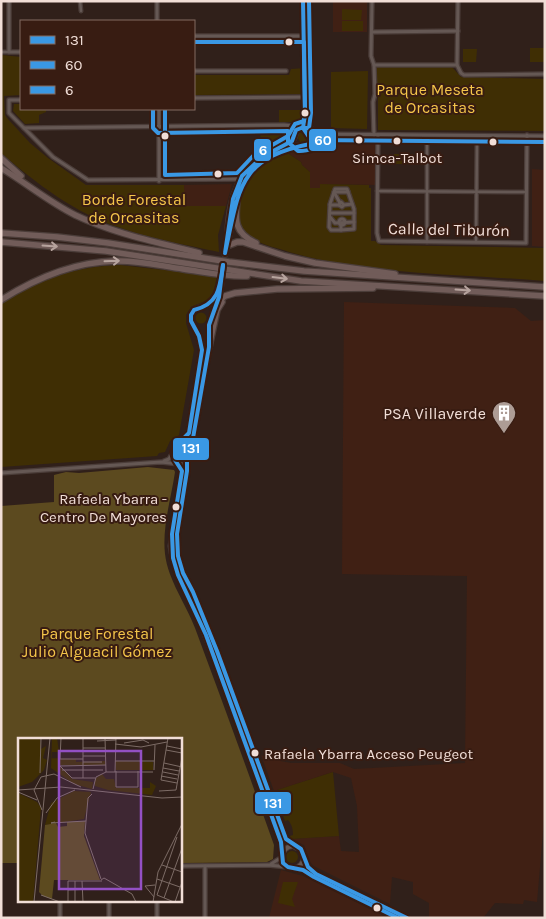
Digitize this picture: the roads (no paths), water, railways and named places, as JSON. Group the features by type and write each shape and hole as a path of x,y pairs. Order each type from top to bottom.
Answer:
{"highway":[{"path":"1,158 45,197"},
{"path":"1,168 75,214 110,229 230,262"},
{"path":"237,200 236,222 239,230 245,237 297,259"},
{"path":"1,233 108,243 230,262 304,271 545,287"},
{"path":"1,242 106,251 301,281 545,296"},
{"path":"227,246 243,242 297,259 424,279"},
{"path":"1,300 40,278 63,269 98,262 131,262 238,276 259,276"},
{"path":"217,303 228,295 245,292 398,286"},
{"path":"209,347 217,310 220,305 230,296 245,292"}],"main road":[{"path":"225,254 243,182 258,164 289,148 307,145 313,137 309,128 311,97 309,1"},
{"path":"227,246 233,199 240,179 262,157 294,139 296,130 301,127 309,128"},
{"path":"294,139 300,145"},
{"path":"178,462 186,461 190,456 209,347 209,325 217,303 222,278"},
{"path":"204,308 214,300 220,289"},
{"path":"212,317 209,311 204,308 197,308 191,315 191,321 201,343 202,359 189,433 186,439 178,443 174,451 174,456 182,471 172,534 173,558 178,575 206,635 281,842 282,855"},
{"path":"194,326 201,329 209,325"},
{"path":"178,443 186,442 190,449"},
{"path":"186,461 187,470 177,534 178,556 183,573 193,592 217,652 282,832 286,840 296,846"}],"street":[{"path":"9,1 9,52"},
{"path":"80,1 80,11"},
{"path":"157,1 158,20"},
{"path":"372,1 371,56 374,65 375,94 373,102 377,191 526,192 527,136"},
{"path":"458,1 457,65 461,73 464,75 545,74"},
{"path":"372,32 458,32"},
{"path":"195,36 310,36"},
{"path":"1,52 20,52"},
{"path":"374,65 457,65"},
{"path":"195,71 286,71"},
{"path":"195,98 311,97"},
{"path":"20,100 9,100 9,113 53,157 88,180 240,179"},
{"path":"159,110 159,181"},
{"path":"24,128 291,126 296,130"},
{"path":"313,137 545,136"},
{"path":"376,137 427,140 545,140"},
{"path":"427,140 427,242"},
{"path":"476,242 477,140"},
{"path":"335,189 347,189 354,213 353,230 330,229 334,192 335,189"},
{"name":"Calle del Tiburón","path":"377,191 377,233 379,240 383,242 526,242 526,192"},
{"path":"334,192 341,205 339,230"},
{"path":"332,204 352,204"},
{"path":"331,216 339,213 354,213"},
{"path":"339,213 332,218 340,222 354,222"},
{"path":"331,216 340,222"},
{"path":"161,462 169,459 174,451"},
{"path":"1,473 178,462"},
{"path":"268,865 282,855 288,847 296,846 303,852 304,860 308,867 316,874 408,918"},
{"path":"282,855 283,863 289,868 299,867 304,860"},
{"path":"181,866 268,865 303,870 399,918"},
{"path":"205,866 205,918"},
{"path":"60,902 60,918"},
{"path":"109,902 109,918"},
{"path":"157,902 157,918"}],"place":[{"name":"Simca-Talbot","path":"397,141"},
{"name":"PSA Villaverde","path":"504,434"},
{"name":"Rafaela Ybarra - Centro De Mayores","path":"176,507"},
{"name":"Rafaela Ybarra Acceso Peugeot","path":"255,753"}],"park label":[{"name":"Parque Meseta de Orcasitas","path":"430,98"},
{"name":"Borde Forestal de Orcasitas","path":"134,208"},
{"name":"Parque Forestal Julio Alguacil Gómez","path":"97,642"}]}
